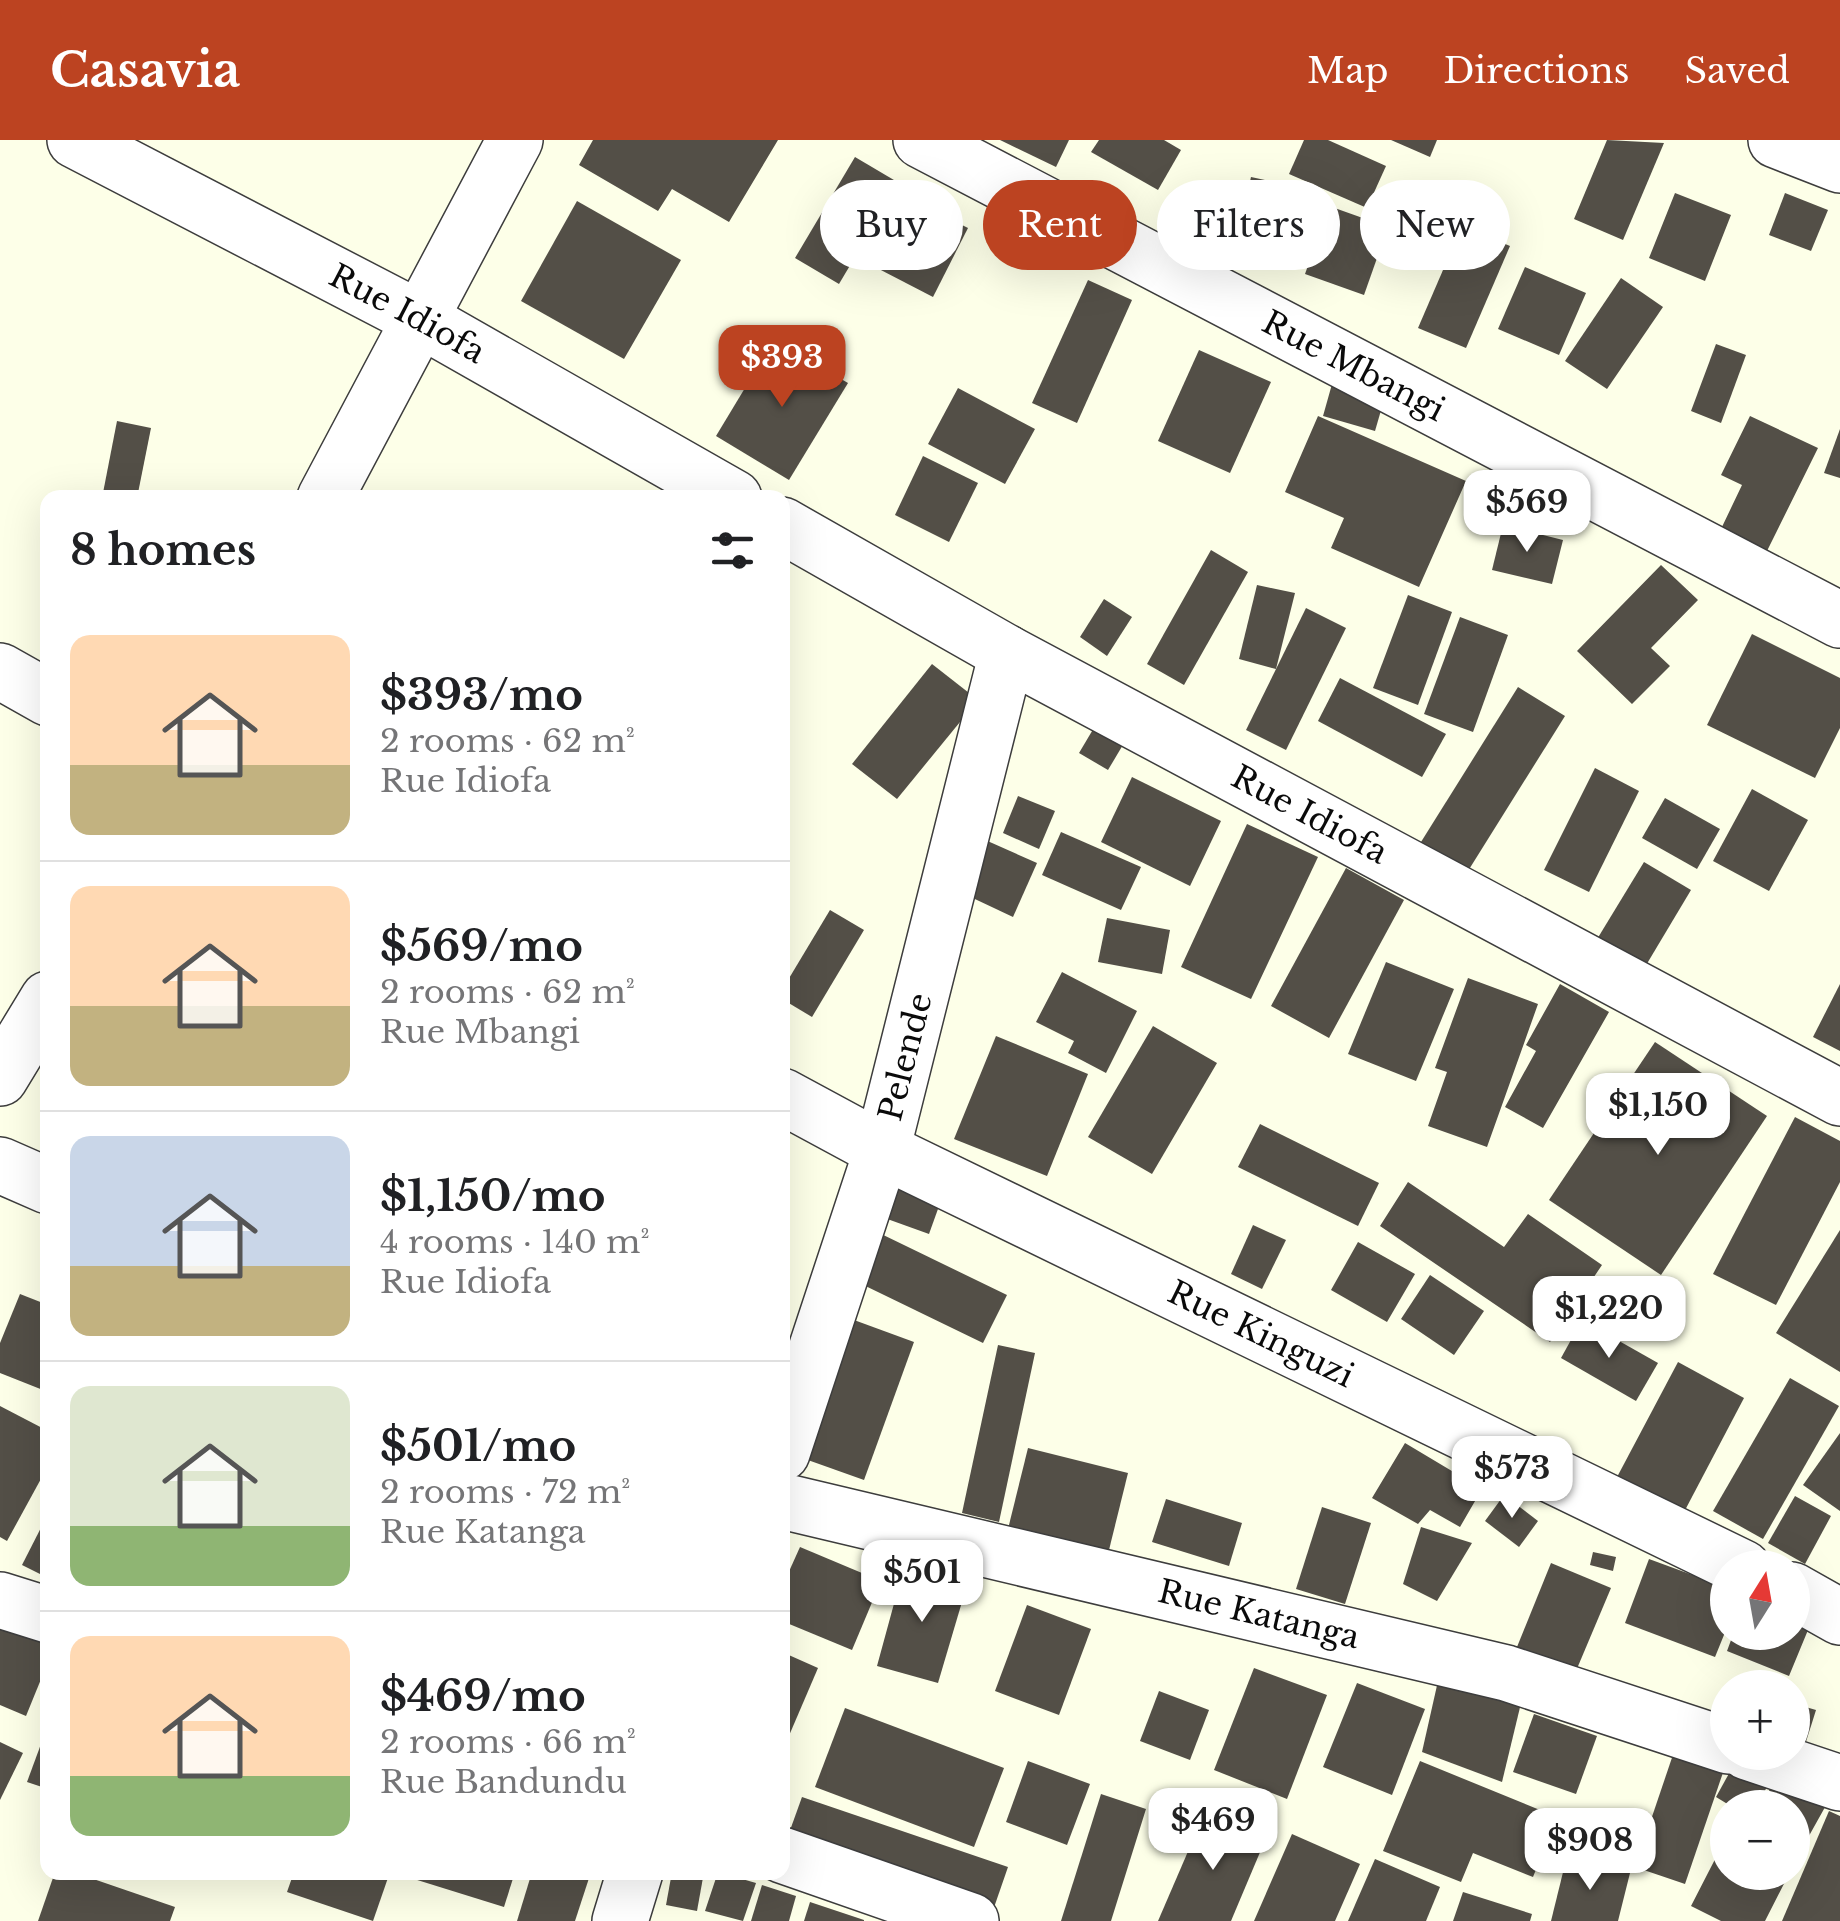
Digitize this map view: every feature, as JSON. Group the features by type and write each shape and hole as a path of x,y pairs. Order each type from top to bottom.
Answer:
{"street":[{"name":"Rue Idiofa","path":"75,140 418,318 720,490"},
{"path":"329,490 515,140"},
{"name":"Rue Mbangi","path":"921,140 1840,620"},
{"path":"1776,140 1840,165"},
{"name":"Rue Idiofa","path":"790,530 1007,653 1840,1098"},
{"name":"Pelende","path":"790,1429 882,1150 1007,653"},
{"path":"0,672 40,694"},
{"path":"0,1078 40,1012"},
{"name":"Rue Kinguzi","path":"790,1100 882,1150 1710,1552"},
{"path":"0,1165 40,1182"},
{"name":"Rue Katanga","path":"790,1502 1506,1673 1710,1740"},
{"path":"0,1600 40,1612"},
{"path":"1810,1600 1840,1616"},
{"path":"1801,1770 1840,1783"},
{"path":"790,1858 971,1921"},
{"path":"620,1921 633,1880"}],"building":[{"path":"593,140 778,140 729,222 672,189 658,211 579,165"},
{"path":"1000,140 1069,140 1056,167"},
{"path":"1099,140 1164,140 1181,150 1164,180 1157,180 1157,189 1091,152"},
{"path":"1304,140 1328,140 1386,166 1380,180 1360,180 1360,205 1340,196 1340,180 1303,180 1289,174"},
{"path":"1391,140 1437,140 1430,157"},
{"path":"1607,140 1664,143 1623,240 1574,219"},
{"path":"855,157 894,180 841,180"},
{"path":"1675,193 1731,215 1705,281 1649,258"},
{"path":"1785,193 1828,210 1811,251 1769,235"},
{"path":"577,201 681,260 624,359 521,301"},
{"path":"1340,210 1360,217 1360,270 1373,270 1364,295 1305,274 1306,270 1340,270"},
{"path":"820,216 820,270 847,270 839,284 795,258"},
{"path":"1525,267 1586,293 1559,355 1498,329"},
{"path":"881,270 947,270 933,297"},
{"path":"1443,270 1500,270 1466,348 1418,328"},
{"path":"1621,278 1663,307 1607,389 1565,361"},
{"path":"1088,280 1132,300 1077,423 1032,403"},
{"path":"774,340 848,383 789,480 716,436"},
{"path":"1716,344 1746,355 1721,423 1691,411"},
{"path":"1199,350 1271,382 1230,473 1158,441"},
{"path":"1332,384 1384,400 1375,431 1323,416"},
{"path":"958,388 1035,429 1005,484 928,444"},
{"path":"1318,416 1466,481 1419,587 1331,548 1344,518 1285,492"},
{"path":"1750,416 1818,448 1767,551 1721,529 1742,485 1721,475"},
{"path":"117,421 151,428 139,490 104,490"},
{"path":"1840,429 1840,478 1824,473"},
{"path":"923,456 978,483 949,542 895,515"},
{"path":"1503,525 1563,540 1552,584 1492,570"},
{"path":"1211,550 1248,572 1184,685 1147,664"},
{"path":"1661,565 1698,600 1651,648 1670,666 1632,704 1577,651"},
{"path":"1257,585 1295,593 1276,669 1239,659"},
{"path":"1408,595 1452,612 1418,705 1373,688"},
{"path":"1104,599 1132,617 1107,656 1080,637"},
{"path":"1306,608 1346,628 1286,750 1246,730"},
{"path":"1460,617 1508,635 1473,732 1424,714"},
{"path":"1752,634 1840,678 1840,728 1815,778 1707,725"},
{"path":"932,664 978,700 897,799 852,764"},
{"path":"1340,678 1446,734 1422,777 1318,721"},
{"path":"1518,687 1565,716 1468,871 1421,842"},
{"path":"1101,716 1130,733 1108,770 1079,753"},
{"path":"1595,768 1639,791 1589,892 1544,870"},
{"path":"1132,777 1221,821 1190,886 1101,842"},
{"path":"1752,789 1808,820 1769,891 1713,861"},
{"path":"1018,796 1055,811 1039,849 1003,833"},
{"path":"1665,798 1720,829 1697,869 1642,838"},
{"path":"1247,824 1318,857 1251,999 1181,967"},
{"path":"1061,832 1141,867 1121,910 1042,875"},
{"path":"983,839 1037,863 1013,917 960,892"},
{"path":"1644,862 1691,890 1636,982 1588,954"},
{"path":"1346,868 1404,900 1329,1038 1271,1006"},
{"path":"830,910 864,930 812,1017 790,1004 790,977"},
{"path":"1107,918 1170,930 1162,974 1098,962"},
{"path":"1386,962 1454,989 1416,1081 1348,1054"},
{"path":"1062,972 1137,1011 1106,1073 1068,1053 1074,1041 1036,1022"},
{"path":"1468,978 1538,1004 1487,1147 1428,1126 1447,1072 1435,1068"},
{"path":"1560,984 1609,1012 1543,1128 1505,1107 1536,1051 1526,1045"},
{"path":"1840,984 1840,1051 1813,1037"},
{"path":"1153,1026 1217,1063 1152,1174 1088,1137"},
{"path":"996,1036 1088,1074 1047,1176 954,1139"},
{"path":"1655,1042 1767,1116 1661,1275 1549,1200"},
{"path":"1795,1117 1840,1141 1840,1182 1776,1305 1713,1274"},
{"path":"1260,1124 1379,1183 1358,1226 1238,1167"},
{"path":"895,1178 943,1195 929,1234 879,1216"},
{"path":"1408,1182 1504,1247 1528,1214 1602,1265 1550,1342 1380,1226"},
{"path":"1253,1225 1286,1240 1262,1289 1231,1274"},
{"path":"873,1230 1007,1295 983,1343 849,1278"},
{"path":"1840,1230 1840,1372 1776,1333"},
{"path":"1358,1242 1415,1274 1387,1322 1331,1290"},
{"path":"1430,1275 1484,1311 1454,1355 1401,1319"},
{"path":"20,1294 40,1302 40,1389 0,1373 0,1343"},
{"path":"854,1320 914,1342 864,1480 805,1459"},
{"path":"1582,1320 1658,1363 1636,1401 1561,1358"},
{"path":"998,1345 1035,1353 999,1522 962,1513"},
{"path":"1678,1362 1744,1398 1683,1514 1616,1479"},
{"path":"1790,1378 1839,1406 1763,1539 1713,1511"},
{"path":"0,1406 40,1427 40,1481 7,1541 0,1537"},
{"path":"1840,1433 1840,1511 1803,1485"},
{"path":"1405,1443 1482,1489 1460,1527 1430,1510 1418,1524 1372,1498"},
{"path":"1028,1448 1128,1473 1108,1554 1008,1529"},
{"path":"1504,1495 1538,1521 1519,1547 1485,1521"},
{"path":"1795,1496 1831,1516 1810,1555 1810,1550 1780,1550 1768,1543"},
{"path":"1166,1499 1242,1523 1229,1566 1152,1542"},
{"path":"1322,1507 1371,1523 1345,1604 1296,1589"},
{"path":"1421,1527 1472,1543 1437,1601 1403,1584"},
{"path":"40,1530 40,1574 22,1565"},
{"path":"800,1547 881,1581 852,1650 790,1624 790,1569"},
{"path":"1593,1552 1616,1557 1613,1571 1590,1565"},
{"path":"1649,1559 1710,1581 1710,1650 1718,1650 1715,1657 1625,1623"},
{"path":"1551,1563 1611,1588 1576,1671 1517,1647"},
{"path":"904,1567 967,1585 938,1683 877,1666"},
{"path":"1027,1605 1091,1629 1059,1715 995,1691"},
{"path":"7,1612 40,1625 40,1682 26,1716 0,1705 0,1630"},
{"path":"1800,1650 1791,1670 1774,1670 1727,1651"},
{"path":"790,1656 818,1668 790,1733"},
{"path":"1254,1668 1327,1695 1287,1799 1214,1770"},
{"path":"1438,1681 1522,1699 1502,1782 1422,1752"},
{"path":"1357,1683 1425,1709 1392,1795 1323,1767"},
{"path":"1159,1691 1209,1710 1190,1760 1140,1741"},
{"path":"845,1708 1004,1768 974,1847 815,1787"},
{"path":"1810,1708 1816,1710 1810,1729"},
{"path":"1534,1714 1597,1736 1576,1794 1513,1772"},
{"path":"1680,1734 1710,1745 1710,1770 1724,1770 1717,1790 1710,1790 1710,1811 1685,1884 1635,1867"},
{"path":"0,1742 23,1753 0,1800"},
{"path":"40,1747 40,1786 27,1782"},
{"path":"1028,1761 1090,1784 1067,1845 1006,1822"},
{"path":"1420,1761 1557,1817 1533,1877 1473,1853 1461,1882 1383,1851"},
{"path":"1731,1770 1758,1770 1772,1777 1765,1790 1720,1790"},
{"path":"1780,1772 1829,1800 1810,1834 1810,1790 1770,1790"},
{"path":"1101,1794 1146,1809 1111,1921 1061,1921"},
{"path":"802,1797 1008,1867 990,1919 790,1849 790,1830"},
{"path":"1829,1811 1840,1816 1840,1921 1782,1921 1795,1890 1810,1890 1810,1855"},
{"path":"1205,1812 1266,1838 1231,1921 1158,1921"},
{"path":"1292,1834 1360,1864 1335,1921 1254,1921"},
{"path":"1567,1856 1630,1873 1618,1921 1551,1921"},
{"path":"1375,1859 1440,1887 1426,1921 1348,1921"},
{"path":"1710,1869 1710,1890 1781,1890 1765,1921 1721,1921 1691,1906"},
{"path":"52,1880 96,1880 175,1907 170,1921 38,1921"},
{"path":"291,1880 387,1880 373,1921 287,1892"},
{"path":"417,1880 512,1880 504,1907"},
{"path":"530,1880 588,1880 575,1921 517,1921"},
{"path":"671,1880 703,1880 697,1911 666,1905"},
{"path":"715,1880 756,1883 743,1921 705,1911"},
{"path":"762,1885 796,1896 789,1921 751,1921"},
{"path":"1463,1892 1532,1914 1530,1921 1453,1921"},
{"path":"810,1902 864,1920 864,1921 804,1921"}]}
